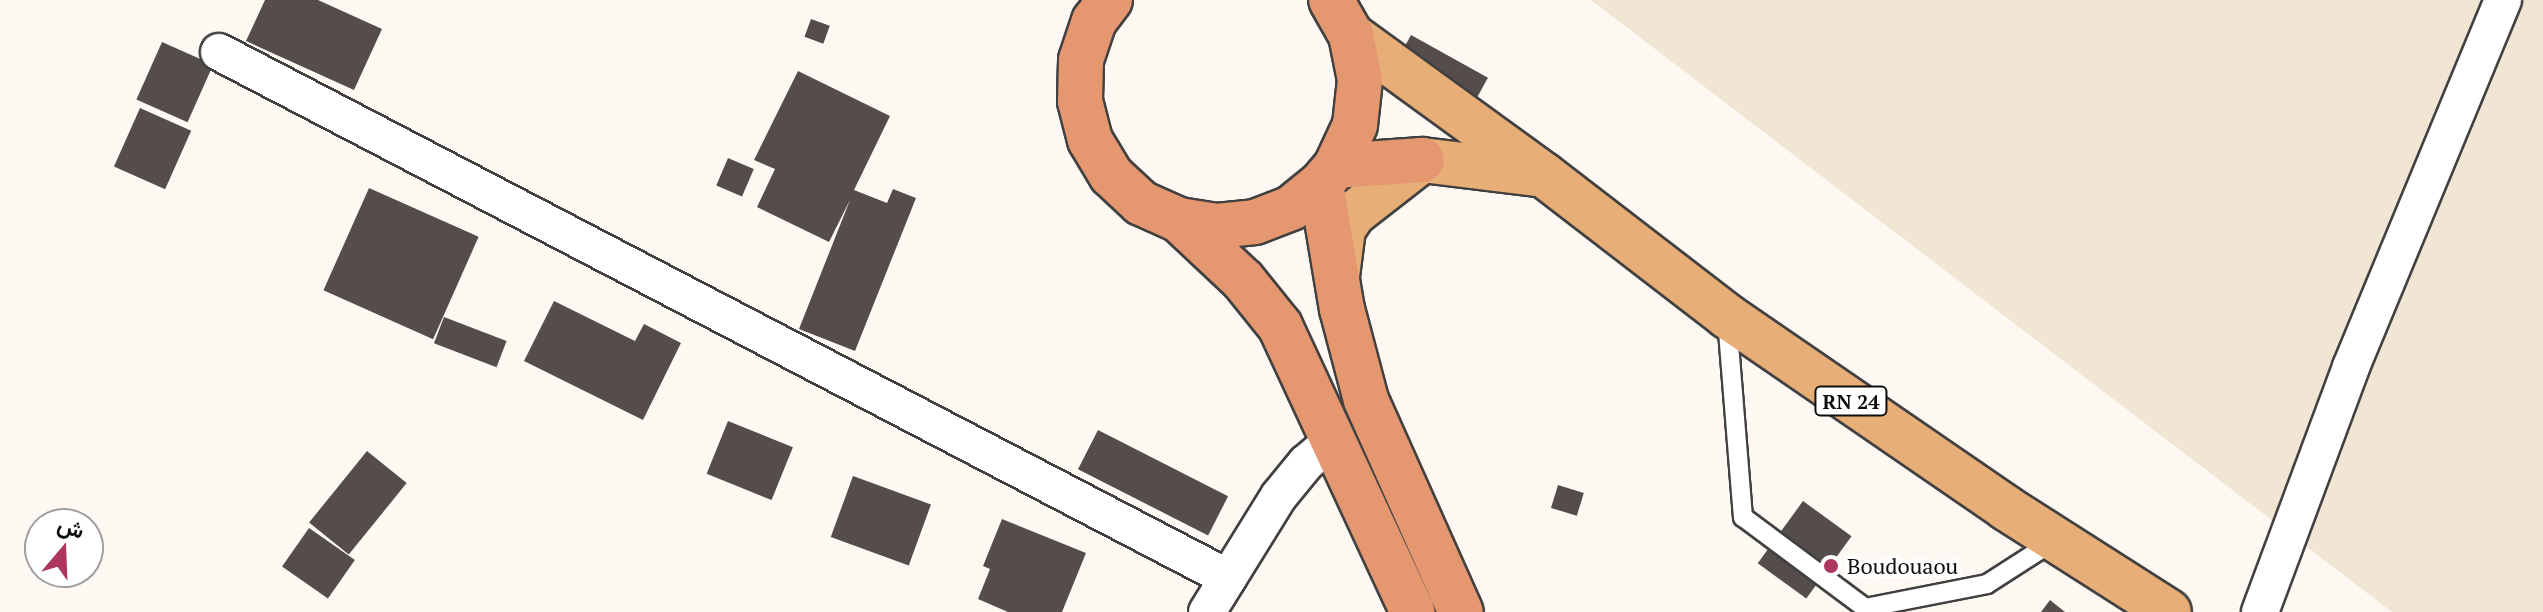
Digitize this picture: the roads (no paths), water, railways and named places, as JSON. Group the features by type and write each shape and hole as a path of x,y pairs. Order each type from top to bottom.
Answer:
{"highway":[{"path":"1080,0 1080,101 1090,140 1097,152 1111,175 1141,203 1179,220 1217,226 1255,222 1291,208 1328,175 1355,125 1360,80 1341,17"},
{"path":"1081,60 1094,21 1110,0"},
{"path":"1328,175 1422,160"},
{"path":"1328,175 1337,276 1366,400 1461,612"},
{"path":"1179,220 1243,280 1280,326 1413,612"}],"main road":[{"path":"1341,17 1544,175"},
{"path":"1337,276 1338,247 1343,229 1353,214 1422,160 1544,175"},
{"name":"RN 24","path":"1544,175 1727,316 2055,541 2169,612"}],"street":[{"path":"2260,612 2351,367 2503,0"},
{"path":"219,52 1228,578"},
{"path":"1207,612 1279,496 1306,463 1335,439"}],"lane":[{"path":"1727,316 1743,517 1865,608 1987,584 2055,541"}],"place":[{"name":"Boudouaou","path":"1831,566"}]}
